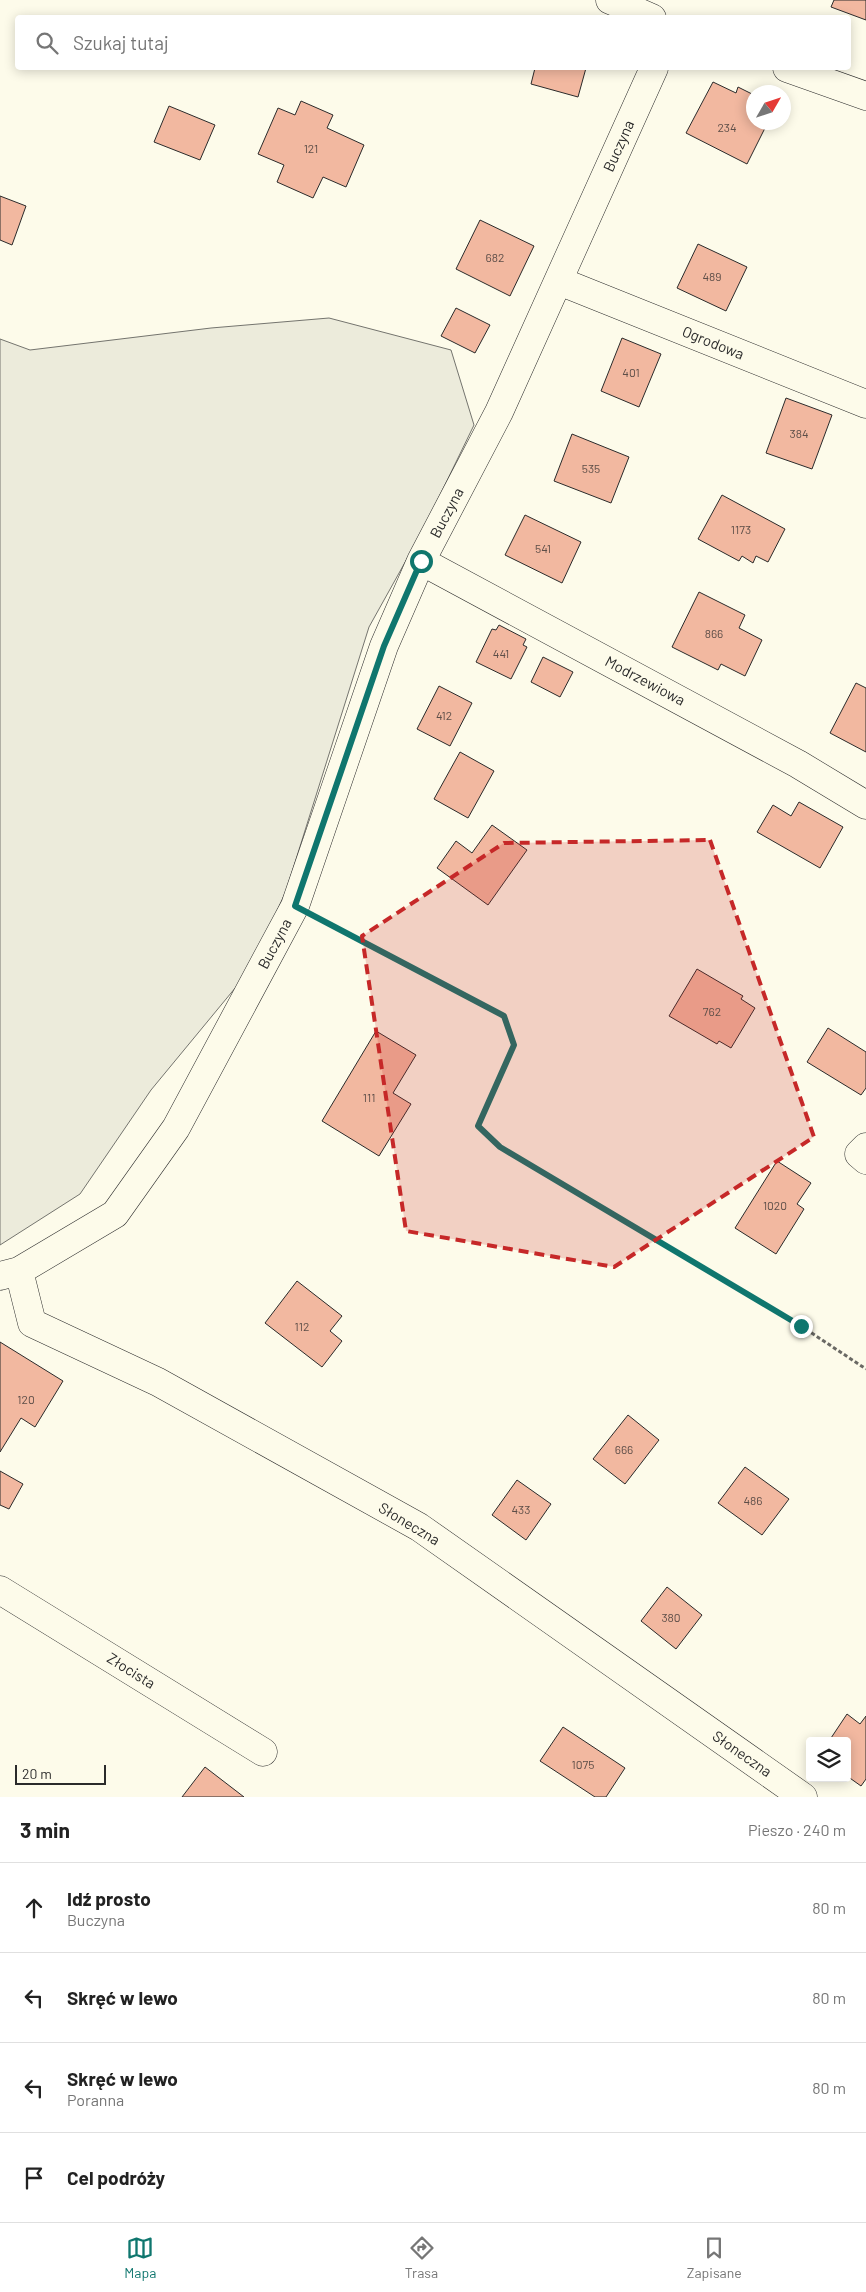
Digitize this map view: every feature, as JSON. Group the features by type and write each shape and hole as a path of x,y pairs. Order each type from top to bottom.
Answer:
{"street":[{"path":"610,0 645,15"},
{"name":"Buczyna","path":"10,1274 115,1214 176,1128 295,906 384,646 421,561 499,412 653,70"},
{"path":"793,70 866,96"},
{"name":"Ogrodowa","path":"559,281 866,404"},
{"name":"Modrzewiowa","path":"421,561 798,764 866,805"},
{"path":"866,1147 859,1154 866,1160"},
{"name":"Słoneczna","path":"10,1274 32,1323 158,1382 419,1527 803,1797"},
{"name":"Złocista","path":"0,1590 263,1752"}],"path":[{"path":"295,906 504,1016 514,1045 478,1126 500,1147 801,1326 866,1369"}],"highlighted area":[{"path":"710,840 814,1137 614,1267 406,1231 362,936 504,843"}],"shaded area":[{"path":"329,318 451,350 474,425 423,530 369,627 286,891 250,970 151,1090 80,1194 0,1245 0,339 30,350 211,328"}],"building":[{"path":"834,0 866,0 866,20 831,7"},
{"path":"534,70 585,70 578,97 531,84"},
{"path":"713,82 736,93 738,87 746,91 746,130 764,130 747,164 686,133"},
{"path":"301,101 333,115 327,128 364,145 346,187 323,177 313,198 277,182 284,165 258,154 278,108 295,115"},
{"path":"169,106 215,125 200,160 154,142"},
{"path":"0,196 26,206 12,245 0,240"},
{"path":"480,220 534,246 510,296 456,269"},
{"path":"698,244 747,267 726,311 677,288"},
{"path":"456,308 490,325 475,353 441,336"},
{"path":"622,338 661,354 639,407 601,391"},
{"path":"786,398 832,415 812,469 766,453"},
{"path":"572,434 629,457 611,503 554,481"},
{"path":"722,495 785,529 768,562 756,556 753,563 742,556 739,561 698,539"},
{"path":"525,515 581,542 562,583 505,555"},
{"path":"699,592 745,615 739,628 762,640 745,676 721,664 718,670 672,647"},
{"path":"499,625 526,639 523,645 527,647 511,679 476,662 492,629 496,630"},
{"path":"543,657 573,672 560,697 531,682"},
{"path":"856,683 866,688 866,752 830,733"},
{"path":"439,686 472,703 450,746 417,729"},
{"path":"460,752 494,771 468,818 434,799"},
{"path":"799,802 843,827 820,868 757,832 773,805 791,816"},
{"path":"492,825 527,850 488,905 437,868 456,841 472,853"},
{"path":"697,969 743,996 741,999 755,1008 731,1048 719,1041 717,1044 669,1016"},
{"path":"828,1028 866,1052 866,1088 861,1095 807,1062"},
{"path":"376,1031 416,1055 393,1093 411,1104 379,1156 322,1121"},
{"path":"777,1161 811,1183 797,1204 804,1209 776,1254 735,1228"},
{"path":"297,1281 342,1316 330,1331 342,1341 322,1367 265,1323"},
{"path":"0,1342 63,1381 35,1427 21,1418 0,1452"},
{"path":"628,1415 659,1440 625,1484 593,1459"},
{"path":"745,1467 789,1499 762,1535 718,1503"},
{"path":"0,1471 23,1484 9,1509 0,1505"},
{"path":"517,1480 551,1504 526,1540 492,1515"},
{"path":"667,1587 702,1615 676,1649 641,1621"},
{"path":"847,1714 860,1724 866,1716 866,1779 861,1786 851,1779 851,1737 832,1737"},
{"path":"563,1727 625,1768 606,1797 595,1797 540,1761"},
{"path":"205,1767 244,1797 182,1797"}],"route":[{"path":"421,561 384,646 295,906 504,1016 514,1045 478,1126 500,1147 801,1326"}]}
